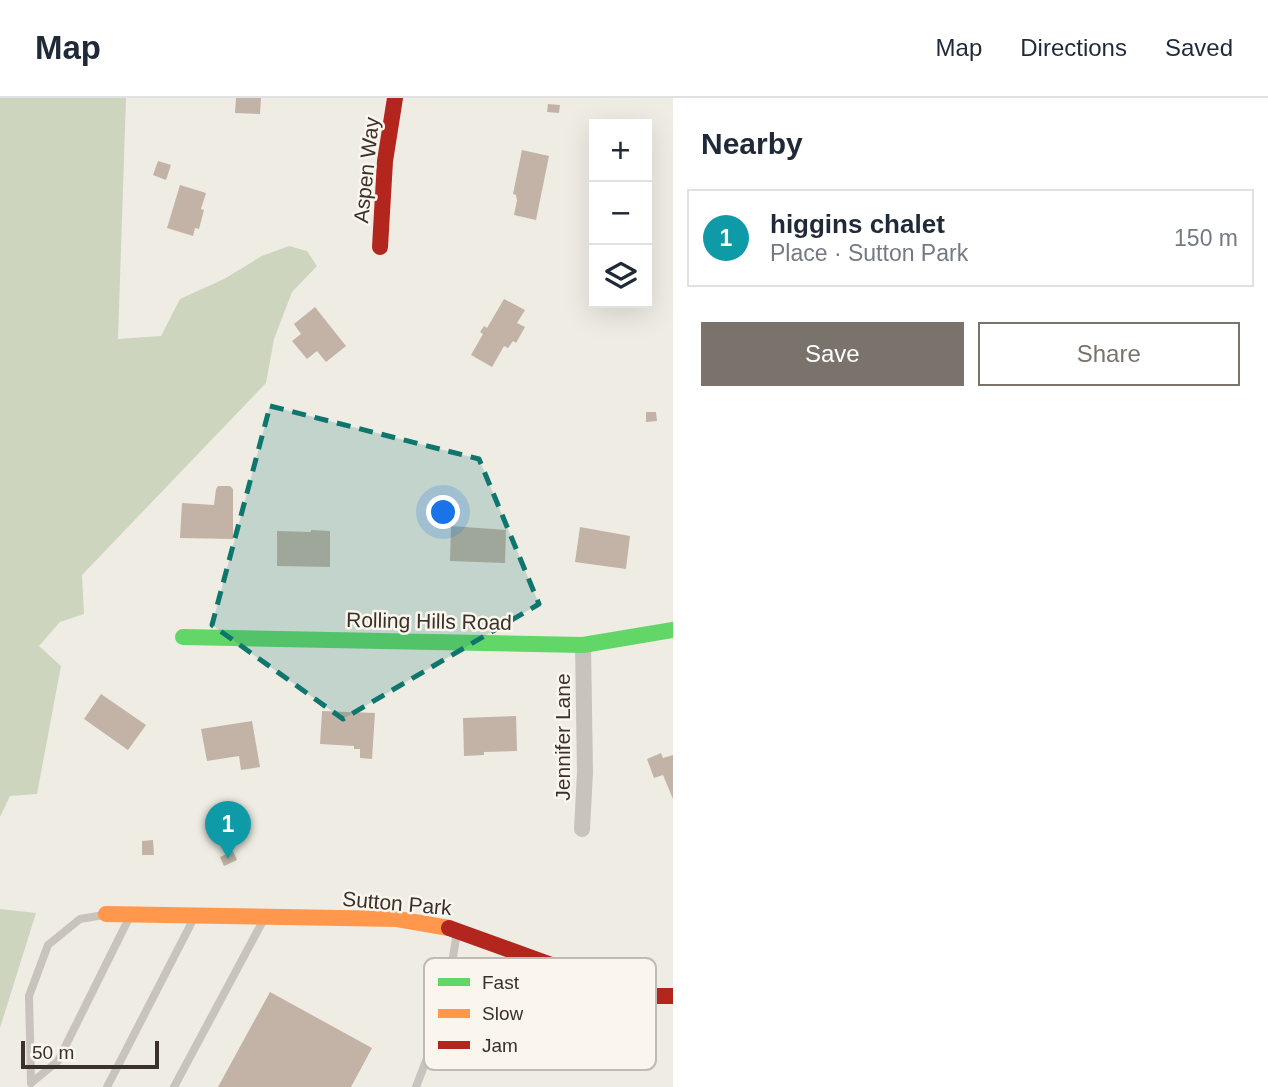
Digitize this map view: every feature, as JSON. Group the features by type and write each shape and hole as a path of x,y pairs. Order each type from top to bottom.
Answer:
{"street":[{"name":"Aspen Way","path":"380,247 385,161 395,98"},
{"name":"Rolling Hills Road","path":"183,637 583,645 673,630"},
{"name":"Jennifer Lane","path":"582,829 585,772 583,645"},
{"name":"Sutton Park","path":"106,914 397,919 457,929 534,958"}],"lane":[{"path":"106,914 80,919 48,945 29,996 32,1083 58,1061 131,914"},
{"path":"107,1087 196,914"},
{"path":"174,1087 265,915"},
{"path":"453,958 457,929"},
{"path":"416,1087 424,1066"}],"highlighted area":[{"path":"270,406 479,459 539,604 343,719 212,625"}],"green space":[{"path":"0,98 126,98 118,339 161,336 180,299 224,279 262,256 289,246 307,251 317,266 292,292 274,339 266,383 82,575 84,614 60,622 39,646 61,666 37,794 10,796 0,817"},
{"path":"0,909 36,913 0,1028"}],"building":[{"path":"236,98 261,98 260,114 235,113"},
{"path":"548,104 560,105 559,113 547,112"},
{"path":"522,150 549,156 536,220 514,215 517,200 513,194"},
{"path":"158,161 171,165 166,180 153,175"},
{"path":"180,185 206,193 199,229 195,228 193,236 167,228"},
{"path":"504,299 525,310 517,323 525,327 516,343 513,341 508,348 504,346 492,367 471,355 483,334 480,332 484,326 487,328"},
{"path":"315,307 346,346 326,362 317,351 307,359 292,341 301,334 294,324"},
{"path":"646,412 656,412 657,421 646,422"},
{"path":"218,486 230,486 233,489 233,539 180,538 182,503 214,505"},
{"path":"451,526 506,530 505,563 450,561"},
{"path":"580,527 630,536 626,569 575,562"},
{"path":"277,531 330,531 330,567 277,566"},
{"path":"101,694 146,725 128,750 84,719"},
{"path":"322,711 375,713 372,759 360,758 360,749 354,749 354,746 320,744"},
{"path":"516,716 517,751 484,752 484,755 464,756 463,718"},
{"path":"252,721 260,767 241,770 239,756 207,761 201,729"},
{"path":"661,753 663,758 673,755 673,799 663,775 654,778 647,759"},
{"path":"153,840 154,855 142,855 142,841"},
{"path":"233,851 237,860 224,866 220,857"},
{"path":"270,992 372,1048 351,1087 218,1087"}],"traffic: fast":[{"path":"183,637 583,645 673,630"}],"traffic: slow":[{"path":"106,914 397,919 449,928"}],"traffic: jam":[{"path":"380,247 385,161 395,98"},
{"path":"449,928 532,958"},
{"path":"656,996 673,996"}],"place":[{"name":"higgins chalet","path":"228,859"}]}
